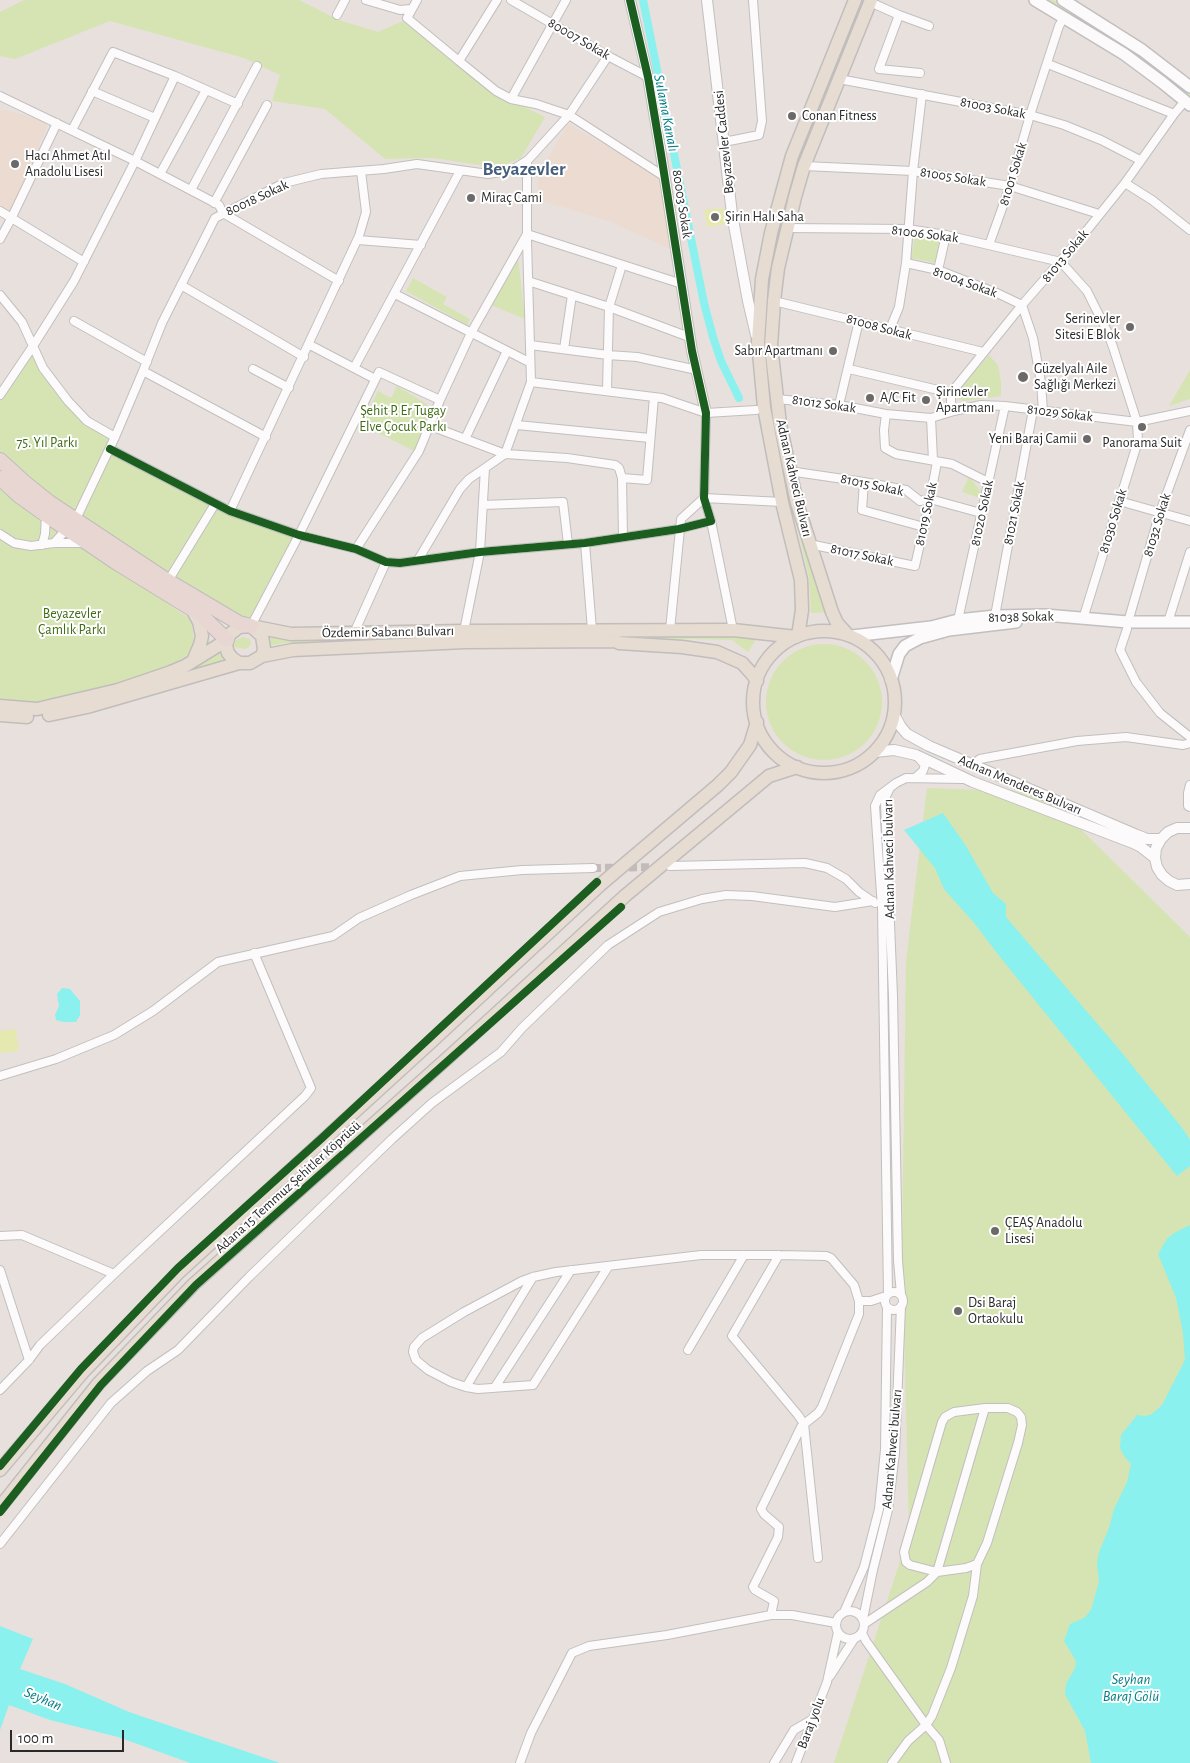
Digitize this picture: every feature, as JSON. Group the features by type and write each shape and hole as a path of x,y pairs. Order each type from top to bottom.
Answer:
{"highway":[{"path":"0,460 71,524 88,543 200,614 227,640"},
{"path":"0,478 18,495 46,515 71,524 239,623 251,626"}],"main road":[{"name":"Adnan Kahveci Bulvarı","path":"797,637 802,610 801,580 782,502 765,413 758,342 762,279 771,233 792,156 855,0"},
{"path":"1036,0 1130,59 1188,103"},
{"name":"Adnan Kahveci Bulvarı","path":"850,635 837,623 832,612 809,544 789,470 780,424 771,346 778,268 786,228 804,166 871,1"},
{"path":"1068,1 1142,50 1190,87"},
{"path":"192,609 199,622 202,636 193,661"},
{"name":"81038 Sokak","path":"850,635 931,627 958,620 995,616 1045,615 1128,626 1190,622"},
{"name":"81038 Sokak","path":"892,680 899,654 905,646 920,638 949,630 1014,622 1190,627"},
{"path":"239,663 228,653 226,646 230,634 240,627 251,626 262,636 264,649 262,656"},
{"name":"Özdemir Sabancı Bulvarı","path":"251,626 291,634 733,630 797,637"},
{"path":"818,631 850,635 871,648 878,655 892,680 895,710 887,736 875,752 854,766 832,773 808,771 796,767 782,759 772,750 760,731 753,700 757,681 773,652 797,637 818,631"},
{"path":"0,706 37,709 118,690 171,672 227,640"},
{"name":"Özdemir Sabancı Bulvarı","path":"0,714 36,717 87,707 239,663 250,663 262,656 293,650 465,642 616,641 619,643 682,647 717,652 742,663 757,681"},
{"name":"Adana 15 Temmuz Şehitler Köprüsü","path":"0,1470 83,1372 178,1273 600,885 718,785 731,772 750,745 757,722"},
{"name":"Adana 15 Temmuz Şehitler Köprüsü","path":"0,1507 98,1384 194,1284 618,903 770,776 796,767"}],"street":[{"path":"337,15 345,0"},
{"path":"366,0 400,10 410,9"},
{"path":"417,0 410,9 407,18 496,91 511,99 536,104 569,115 665,176"},
{"path":"459,61 497,0"},
{"name":"80007 Sokak","path":"511,0 648,77"},
{"path":"511,99 566,0"},
{"name":"80003 Sokak","path":"630,0 648,77 689,336 706,413"},
{"name":"Beyazevler Caddesi","path":"707,0 732,214 758,342"},
{"path":"724,142 759,135 762,121 753,0"},
{"path":"871,1 899,15 929,26"},
{"path":"899,15 879,69 920,73"},
{"name":"81001 Sokak","path":"989,245 1010,186 1030,115 1059,26 1064,17"},
{"path":"72,130 113,52 175,76 238,104"},
{"name":"80018 Sokak","path":"54,543 71,524 110,449 144,371 162,323 215,218 284,183 321,174 417,164 488,174 512,170 527,161 569,115 608,56"},
{"path":"1048,64 1174,114"},
{"path":"191,190 257,66"},
{"path":"0,395 33,346 84,262 175,76"},
{"name":"81003 Sokak","path":"839,80 1030,115 1064,124 1140,160"},
{"path":"160,174 206,90"},
{"path":"92,91 155,118"},
{"path":"890,329 899,308 906,264 913,171 922,94"},
{"path":"0,96 57,122 219,205 223,213 339,281"},
{"name":"81013 Sokak","path":"951,393 983,352 1061,262 1125,183 1174,114 1188,103"},
{"path":"214,203 267,105"},
{"path":"0,239 12,219 57,122"},
{"path":"418,560 460,489 468,479 505,454 531,382 527,161"},
{"name":"81005 Sokak","path":"804,166 913,171 1010,186 1098,214"},
{"path":"230,512 358,240 366,212 361,171"},
{"path":"354,368 460,171"},
{"path":"1125,183 1152,200 1190,230"},
{"path":"0,211 84,262"},
{"name":"81006 Sokak","path":"786,228 908,229 946,235 1061,262"},
{"path":"527,234 682,284"},
{"path":"356,549 419,451 428,425 471,333 527,234"},
{"path":"938,270 946,235"},
{"path":"358,240 421,245"},
{"name":"81030 Sokak","path":"1061,262 1087,291 1108,331 1137,422 1138,441 1082,620"},
{"name":"81004 Sokak","path":"906,264 938,270 1022,305"},
{"path":"607,390 609,307 622,265"},
{"path":"528,281 609,307 689,336"},
{"path":"181,285 304,357"},
{"path":"395,294 530,362"},
{"path":"0,295 22,322 43,368 68,400 87,420 115,437"},
{"path":"564,349 572,295"},
{"name":"81008 Sokak","path":"774,301 983,352"},
{"path":"1022,305 1033,338 1041,382 1043,411"},
{"path":"74,321 147,362"},
{"path":"840,405 859,321"},
{"path":"310,345 375,379"},
{"path":"530,345 637,357 697,370"},
{"path":"465,439 507,351"},
{"path":"253,369 289,388"},
{"path":"849,369 951,393 951,403 954,411"},
{"path":"144,371 266,436"},
{"path":"251,626 299,536 380,372 440,400"},
{"path":"531,382 662,398 706,413 756,410"},
{"path":"622,478 647,480 654,397"},
{"name":"81012 Sokak","path":"777,399 840,405 886,414 931,418"},
{"name":"81029 Sokak","path":"931,418 981,406 1005,406 1137,422 1190,412"},
{"name":"81020 Sokak","path":"958,620 1005,406"},
{"name":"81021 Sokak","path":"995,616 1033,410"},
{"path":"706,413 704,498 712,521 733,630"},
{"path":"886,414 884,430 885,448 896,454 952,464 988,482"},
{"name":"81019 Sokak","path":"915,566 930,499 935,461 931,418"},
{"path":"517,424 650,438"},
{"path":"428,425 505,454 615,465 619,468 622,478 623,537"},
{"name":"81032 Sokak","path":"1190,430 1160,512 1120,650 1136,682 1160,713 1190,737"},
{"path":"110,449 230,512 299,536 356,549 386,562 585,543 679,529 712,521"},
{"path":"464,631 480,552 485,468"},
{"name":"81015 Sokak","path":"789,470 906,490 920,501 930,499 981,512"},
{"path":"864,482 862,510 924,527"},
{"path":"670,630 681,519 704,498 782,502"},
{"path":"1119,500 1190,521"},
{"path":"483,505 564,502 568,544"},
{"path":"168,581 215,504"},
{"path":"42,545 45,534 46,515"},
{"path":"0,534 14,543 31,546 54,543 88,543"},
{"path":"585,543 592,630"},
{"name":"81017 Sokak","path":"809,544 915,566"},
{"path":"1168,622 1190,552"},
{"path":"354,633 386,562"},
{"name":"Adnan Menderes Bulvarı","path":"895,710 895,716 901,728 907,734 929,746 1147,839 1160,839"},
{"path":"971,764 980,759 1077,741 1126,737 1183,745 1190,743"},
{"path":"875,752 894,750 916,755 966,779 1133,843 1155,858"},
{"path":"916,755 925,766 923,772 916,777"},
{"path":"890,787 900,780 916,777 966,779"},
{"path":"1190,785 1188,806 1190,807"},
{"name":"Adnan Kahveci bulvarı","path":"844,1612 864,1567 878,1509 885,1450 887,1301 882,908 875,806 880,795 890,787"},
{"name":"Adnan Kahveci bulvarı","path":"890,787 885,803 893,996 898,1261 901,1294"},
{"path":"1190,828 1177,828 1168,832 1160,839 1156,848 1155,858 1157,867 1168,881 1190,892"},
{"path":"670,866 805,863 828,868 846,879 859,892 882,908"},
{"path":"0,1076 56,1059 114,1035 153,1011 218,962 333,936 359,918 410,895 460,876 522,870 593,868"},
{"path":"1177,885 1190,884"},
{"path":"0,1544 112,1403 146,1371 178,1350 249,1277 392,1139 432,1104 501,1052 522,1028 608,945 659,912 702,899 726,895 752,896 835,907 873,901"},
{"path":"0,1390 29,1360 40,1345 298,1103 311,1088 254,953"},
{"path":"0,1236 22,1235 114,1274"},
{"path":"608,1267 533,1385 478,1389 466,1387 451,1382 428,1370 419,1364 413,1352 414,1347 422,1338 464,1312 522,1281 571,1270 701,1255 826,1256 854,1284 859,1301 859,1314 822,1407 818,1413 801,1427 761,1509 779,1527 780,1531 753,1587 754,1590 774,1601 771,1615"},
{"path":"688,1350 744,1255"},
{"path":"779,1255 732,1336 804,1424 818,1558"},
{"path":"0,1270 29,1360"},
{"path":"495,1387 571,1270"},
{"path":"466,1387 533,1277"},
{"path":"859,1301 887,1301 896,1292 901,1294 903,1300 901,1306 893,1310 887,1301"},
{"name":"Adnan Kahveci bulvarı","path":"864,1621 873,1570 888,1510 895,1453 901,1306"},
{"path":"864,1621 927,1582 937,1572 985,1408"},
{"path":"892,1763 908,1741 926,1725 932,1716 951,1668 973,1596 976,1564 987,1544 1022,1425 1021,1417 1017,1412 1008,1408 985,1408 949,1414 945,1417 940,1426 904,1552 906,1562 910,1565 937,1572 966,1568 976,1564"},
{"path":"827,1682 838,1632 836,1623 844,1612 857,1612 864,1621 862,1633 866,1641 926,1725 939,1740 946,1763"},
{"path":"520,1763 531,1733 572,1654 589,1646 667,1635 771,1615 792,1615 836,1623"},
{"path":"838,1632 845,1638 854,1639"},
{"path":"827,1682 854,1639 862,1633"},
{"name":"Baraj yolu","path":"796,1763 827,1682"},
{"path":"774,1763 794,1730 813,1719"}],"shaded area":[{"name":"Hacı Ahmet Atıl Anadolu Lisesi","path":"5,110 49,122 10,213 0,207 0,111"},
{"path":"568,124 658,176 674,243 674,251 612,222 536,199 540,171"}],"green space":[{"path":"24,0 299,0 339,20 378,32 403,21 491,90 545,117 521,158 504,165 492,167 433,158 385,159 325,109 272,101 280,75 244,58 110,21 15,59 0,56 0,12"},
{"path":"861,0 866,0 787,206 772,390 829,612 811,613 809,578 773,425 764,341 765,301 782,204 797,158"},
{"path":"1046,0 1053,0 1156,66 1190,93 1190,98 1120,46"},
{"name":"Şirin Halı Saha","path":"723,208 726,224 707,227 704,210"},
{"path":"915,236 940,241 935,263 911,258"},
{"path":"515,258 518,258 525,319 489,304"},
{"path":"413,278 447,297 443,304 470,319 467,325 406,291"},
{"name":"75. Yıl Parkı","path":"33,346 43,368 87,421 115,437 110,448 215,504 299,535 251,626 76,519 0,456 0,395"},
{"path":"989,355 998,365 1001,396 964,401 956,398 961,387"},
{"path":"1190,370 1190,399 1169,406"},
{"name":"Şehit P. Er Tugay Elve Çocuk Parkı","path":"397,386 427,404 427,429 414,451 361,424 378,391 391,398"},
{"path":"969,476 981,492 979,498 962,492"},
{"name":"Beyazevler Çamlık Parkı","path":"0,485 34,513 189,618 193,630 194,643 187,655 172,665 119,683 34,702 0,699"},
{"path":"735,634 757,638 748,652 732,640 285,643 268,646 266,637 285,639"},
{"path":"243,637 250,639 250,646 245,649 234,647 232,644 234,641"},
{"path":"824,644 846,648 856,653 865,661 873,670 878,680 882,702 878,724 873,734 865,743 856,751 846,756 824,760 802,756 792,751 783,743 775,734 770,724 766,702 770,680 775,670 783,661 792,653 802,648"},
{"path":"218,650 225,662 83,704 38,713"},
{"path":"927,788 1043,792 1190,937 1190,1763 834,1763 909,1534 902,1244 906,961"},
{"path":"16,1029 19,1051 0,1053 0,1031"}],"water":[{"path":"943,813 966,846 993,893 1006,904 1006,917 1118,1048 1183,1129 1190,1140 1190,1166 1177,1176 975,924 944,889 935,868 904,830"},
{"path":"62,988 70,989 80,1001 80,1015 76,1022 56,1020 55,1015 59,1006 57,994"},
{"name":"Seyhan Baraj Gölü","path":"1190,1225 1190,1763 1091,1763 1085,1731 1065,1694 1066,1684 1075,1668 1076,1661 1064,1641 1070,1624 1084,1618 1091,1610 1099,1581 1097,1564 1099,1552 1109,1528 1114,1509 1127,1482 1131,1464 1120,1448 1121,1435 1137,1415 1145,1416 1152,1414 1162,1405 1185,1360 1183,1333 1176,1298 1158,1254 1166,1240 1174,1233"},
{"name":"Seyhan","path":"0,1626 33,1639 20,1669 65,1684 129,1712 280,1763 190,1763 118,1737 50,1720 9,1705 0,1730"}],"waterway":[{"name":"Sulama Kanalı","path":"643,0 704,303 721,361 739,398"}],"tunnel":[{"path":"593,868 659,867"}],"cycle path":[{"path":"110,449 230,511 299,535 356,549 386,562 400,563 480,552 585,543 679,529 711,521 704,498 706,413 692,351 648,77 630,0"},
{"path":"0,1466 81,1369 178,1268 322,1138 597,882"},
{"path":"0,1512 101,1385 196,1285 621,907"}],"place":[{"name":"Conan Fitness","path":"792,116"},
{"name":"Hacı Ahmet Atıl Anadolu Lisesi","path":"15,164"},
{"name":"Miraç Cami","path":"471,198"},
{"name":"Şirin Halı Saha","path":"715,217"},
{"name":"Serinevler Sitesi E Blok","path":"1130,327"},
{"name":"Sabır Apartmanı","path":"833,351"},
{"name":"Güzelyalı Aile Sağlığı Merkezi","path":"1023,377"},
{"name":"A/C Fit","path":"870,398"},
{"name":"Şirinevler Apartmanı","path":"926,400"},
{"name":"Panorama Suit","path":"1142,427"},
{"name":"Yeni Baraj Camii","path":"1087,439"},
{"name":"ÇEAŞ Anadolu Lisesi","path":"995,1231"},
{"name":"Dsi Baraj Ortaokulu","path":"958,1311"}],"district":[{"name":"Beyazevler","path":"524,169"}]}
